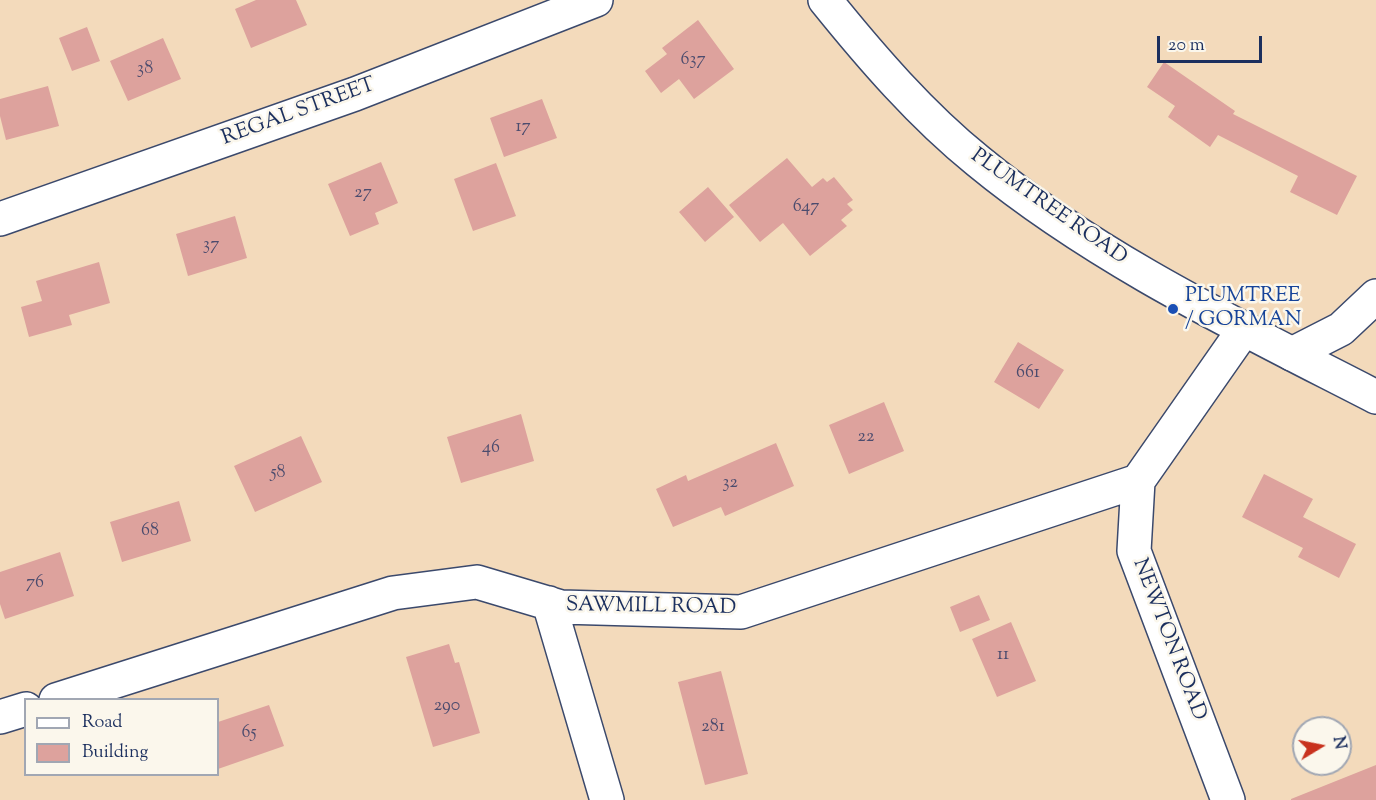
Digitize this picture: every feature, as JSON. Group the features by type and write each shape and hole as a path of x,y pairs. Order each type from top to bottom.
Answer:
{"street":[{"name":"REGAL STREET","path":"0,219 355,94 596,0"},
{"name":"PLUMTREE ROAD","path":"825,0 889,75 978,161 1104,252 1376,397"},
{"path":"1292,354 1341,329 1376,296"},
{"path":"1138,481 1245,328"},
{"name":"SAWMILL ROAD","path":"59,698 393,593 477,582 561,607 741,612 1138,481"},
{"name":"NEWTON ROAD","path":"1138,481 1134,551 1228,800"},
{"path":"549,603 607,800"},
{"path":"0,717 24,710"}],"building":[{"path":"256,0 296,0 307,25 251,48 235,9"},
{"path":"698,20 734,69 694,99 679,79 661,93 645,71 667,54 662,48"},
{"path":"87,27 100,61 72,71 59,38"},
{"path":"163,38 181,79 128,101 110,61"},
{"path":"1164,62 1235,111 1233,114 1357,176 1337,215 1290,192 1298,176 1218,135 1210,147 1168,117 1175,106 1147,87"},
{"path":"48,86 59,126 6,140 0,116 0,99"},
{"path":"542,99 557,138 504,157 490,118"},
{"path":"787,158 812,187 823,178 827,182 834,177 853,200 847,204 853,210 841,220 847,226 810,256 783,223 760,242 729,205"},
{"path":"381,162 398,203 375,213 379,224 350,236 328,184"},
{"path":"496,163 516,216 473,231 454,179"},
{"path":"708,187 734,217 705,242 679,212"},
{"path":"235,216 247,258 188,276 176,234"},
{"path":"99,262 110,303 69,315 72,325 29,337 21,307 42,301 36,281"},
{"path":"1018,342 1064,370 1039,409 994,382"},
{"path":"884,402 904,451 849,474 829,425"},
{"path":"521,414 534,461 461,483 447,437"},
{"path":"301,436 322,482 255,512 234,466"},
{"path":"776,443 794,486 725,516 721,507 673,527 656,489 686,475 688,481"},
{"path":"1264,474 1313,499 1303,517 1356,544 1339,578 1298,557 1303,548 1242,517"},
{"path":"179,501 191,541 122,562 110,522"},
{"path":"60,552 74,596 5,619 0,604 0,572"},
{"path":"979,595 990,620 960,632 950,607"},
{"path":"1011,622 1036,681 997,697 972,639"},
{"path":"449,644 455,663 459,662 480,733 433,747 406,657"},
{"path":"721,671 748,774 705,785 678,682"},
{"path":"269,705 284,746 219,769 219,722"},
{"path":"1376,765 1376,800 1291,800 1352,776"}],"place":[{"name":"PLUMTREE / GORMAN","path":"1173,309"}]}
